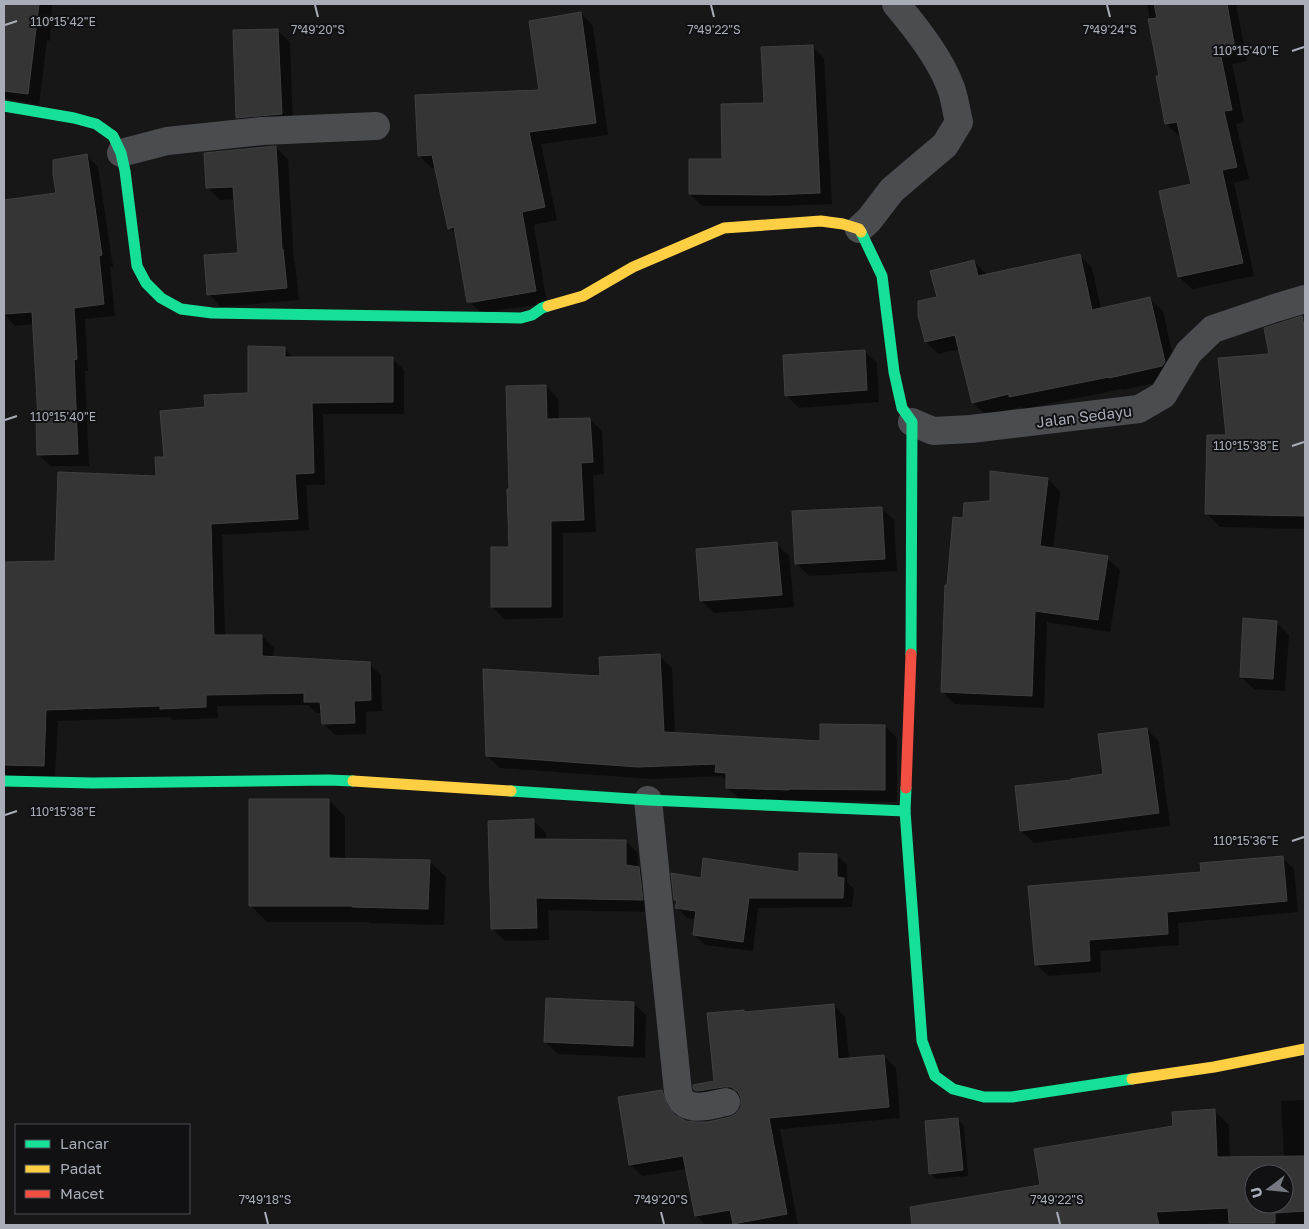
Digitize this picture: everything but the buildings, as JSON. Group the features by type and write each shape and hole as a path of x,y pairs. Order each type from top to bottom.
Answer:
{"street":[{"path":"859,229 869,220 892,190 945,145 959,122 951,88 934,55 896,4"},
{"path":"4,106 74,118 96,124 113,136 121,153 125,170 137,266 146,284 161,298 181,309 212,314 520,318 532,315 542,308 583,296 633,268 724,228 821,221 843,224 859,229 882,276 896,381 902,408 912,422 912,634 905,812 922,1041 935,1076 953,1089 984,1098 1012,1097 1214,1067 1305,1049"},
{"path":"121,153 167,141 262,131 376,126"},
{"name":"Jalan Sedayu","path":"912,422 933,431 971,429 1139,409 1163,395 1189,352 1213,329 1305,300"},
{"path":"4,781 93,783 329,780 648,800 905,812"},
{"path":"648,800 678,1092 680,1099 689,1106 695,1107 726,1102"}],"traffic: fast":[{"path":"4,106 74,118 96,124 113,136 121,153 125,171 137,266 146,283 161,298 181,309 212,313 521,318 532,315 548,306"},
{"path":"861,232 882,276 894,372 902,408 912,422 911,654"},
{"path":"4,781 93,783 353,781"},
{"path":"906,788 905,811 922,1041 935,1076 953,1089 984,1097 1012,1097 1132,1079"},
{"path":"511,791 648,800 905,811"}],"traffic: slow":[{"path":"548,306 583,296 633,267 724,228 821,221 843,224 859,229 861,232"},
{"path":"353,781 511,791"},
{"path":"1132,1079 1214,1067 1305,1049"}],"traffic: jam":[{"path":"906,788 911,654"}]}
